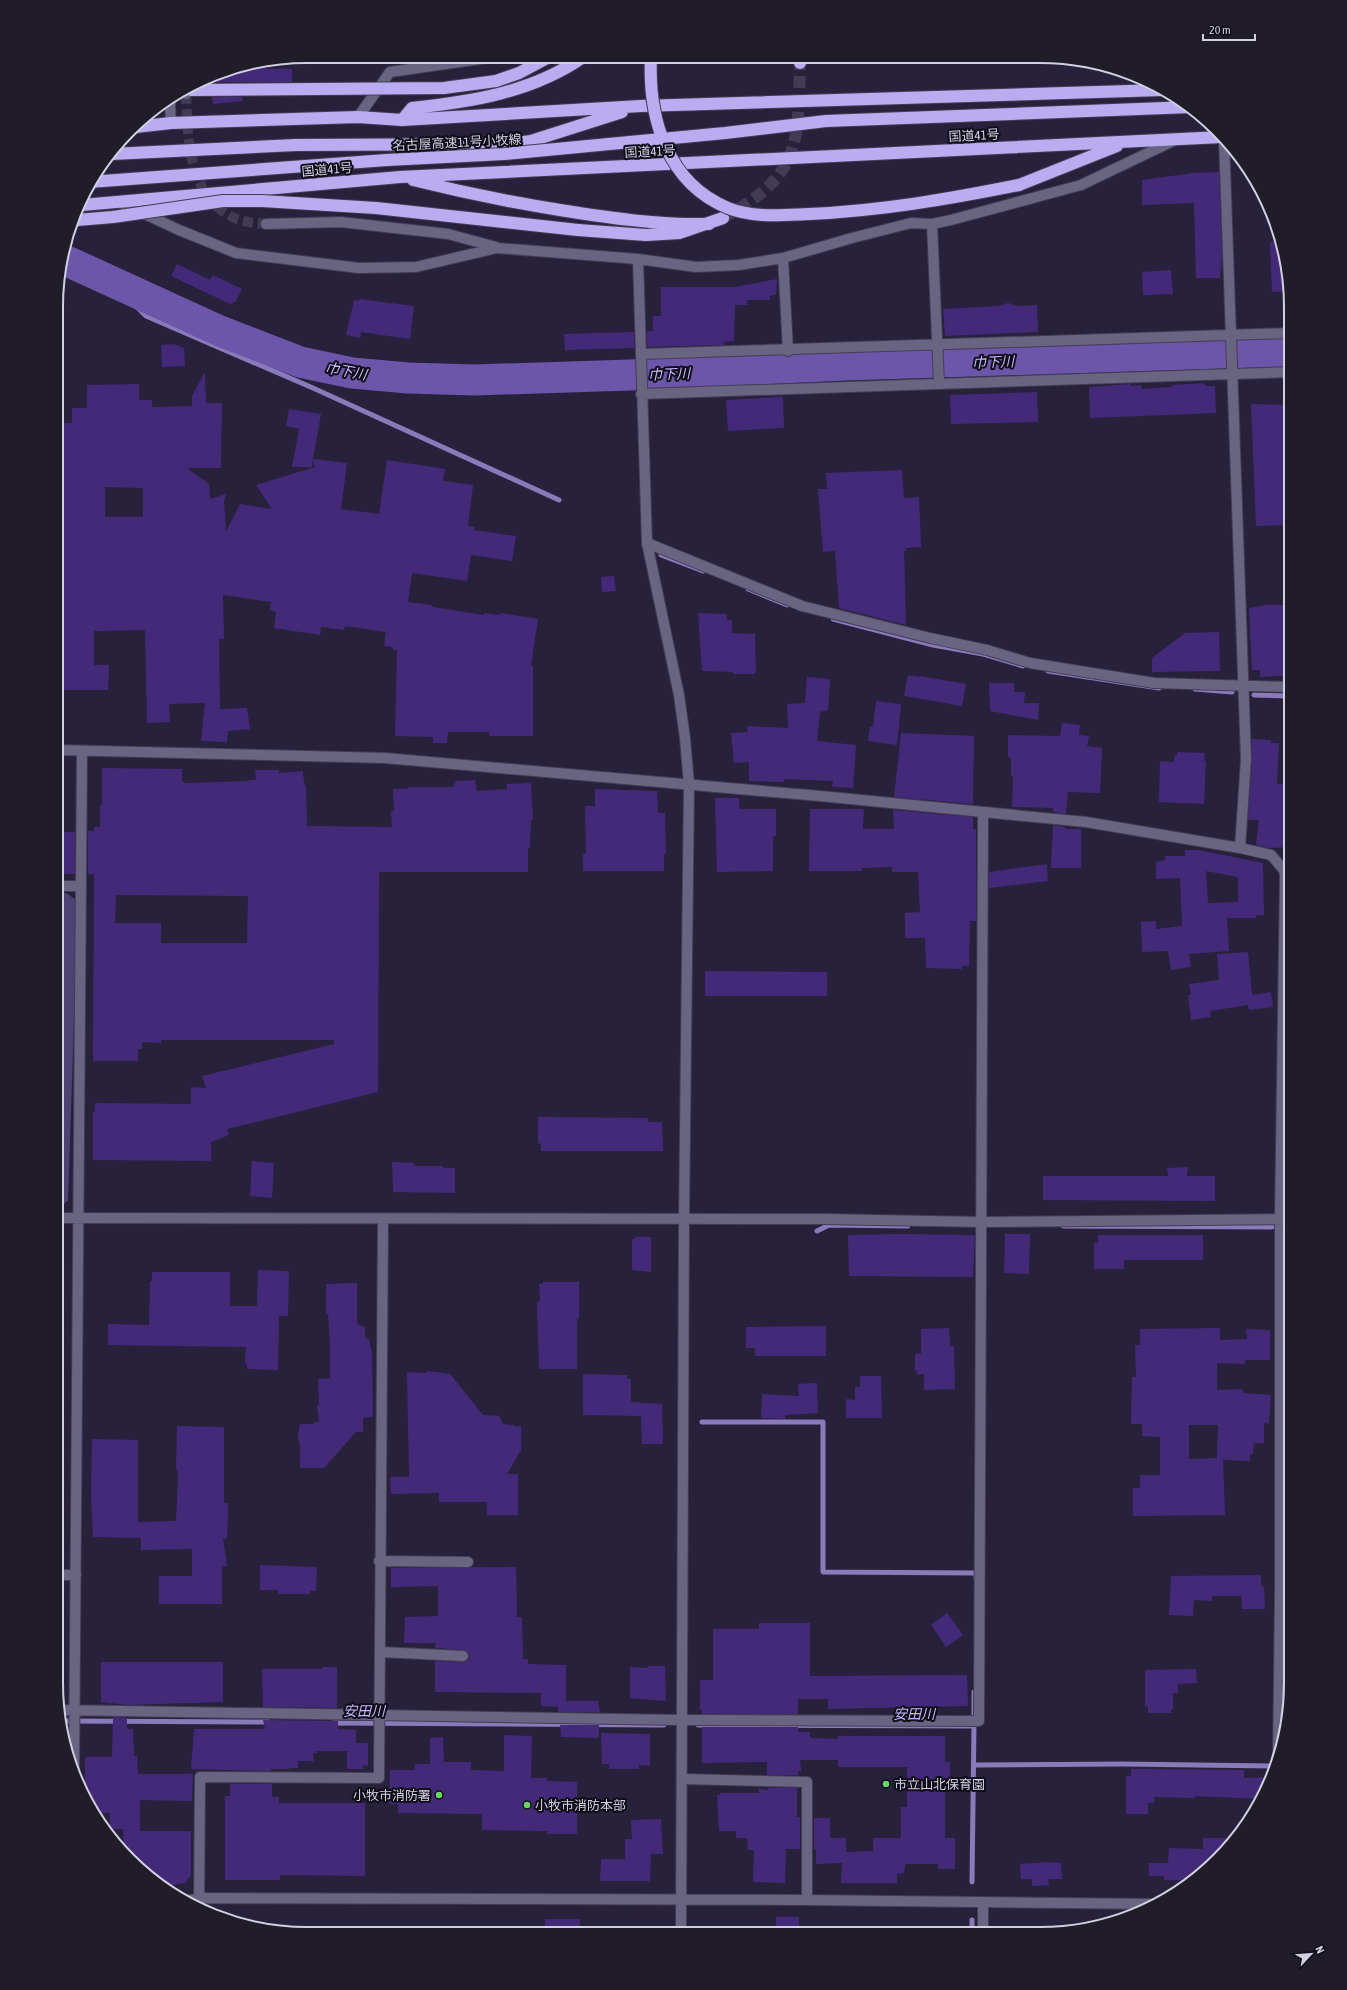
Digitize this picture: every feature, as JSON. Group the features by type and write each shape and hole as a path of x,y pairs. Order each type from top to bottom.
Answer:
{"highway":[{"path":"192,92 444,88 496,81 520,73 538,63"},
{"path":"402,120 412,108 459,103 493,95 535,83 574,63"},
{"path":"651,63 652,96 656,123 675,166 692,186 710,200 730,208 752,214 779,216 849,212 946,200 1019,185 1127,142"},
{"path":"145,125 358,117 402,120 641,106 1152,90"},
{"path":"117,154 296,145 508,144 531,141 641,106"},
{"name":"名古屋高速11号小牧線","path":"98,181 387,160 504,154 725,133 826,121 1180,107"},
{"name":"国道41号","path":"86,205 400,177 1214,137"},
{"path":"400,177 479,197 616,219 670,225 708,224"},
{"path":"80,220 113,217 223,201 262,201 376,208 578,230 646,235 678,233 723,218"}],"street":[{"path":"358,117 390,72 448,63"},
{"path":"170,105 171,123"},
{"path":"266,224 340,222 448,234 497,248 638,259 696,267 739,265 783,258 911,223 932,224 1081,185 1175,140"},
{"path":"1224,148 1233,373 1242,686 1246,759 1240,848"},
{"path":"117,201 179,230 236,253 351,267 416,267 497,248"},
{"path":"932,224 939,383"},
{"path":"783,258 788,351"},
{"path":"638,259 642,354 641,394 647,543 679,695 685,738 688,784 684,1220 681,1927"},
{"path":"642,354 788,351 937,344 1231,337 1284,333"},
{"path":"641,394 1284,372"},
{"path":"647,543 802,606 930,638 987,650 1030,663 1154,683 1284,687"},
{"path":"63,750 385,758 688,784 1086,822 1240,848 1271,855 1284,870"},
{"path":"72,1749 70,1729 75,1710 82,751"},
{"path":"65,1710 682,1720 979,1721 983,812"},
{"path":"63,886 80,886"},
{"path":"1284,1048 1280,1219 1284,1517"},
{"path":"63,1218 384,1220 823,1219 981,1222 1284,1219"},
{"path":"199,1902 200,1777 378,1778 381,1652 379,1561 384,1220"},
{"path":"379,1561 468,1562"},
{"path":"63,1575 76,1576"},
{"path":"1279,1728 1284,1617"},
{"path":"381,1652 463,1656"},
{"path":"682,1779 807,1782 807,1900"},
{"path":"201,1903 807,1900 1143,1904"},
{"path":"983,1902 983,1927"}],"shaded area":[{"path":"63,893 66,893 78,901 68,1201 63,1204"}],"building":[{"path":"259,68 292,69 292,82 214,82 244,71"},
{"path":"212,97 242,97 243,101 213,104"},
{"path":"1219,172 1222,254 1220,278 1196,278 1194,203 1142,205 1142,180 1193,173"},
{"path":"1275,241 1276,244 1282,275 1283,291 1272,292 1270,242"},
{"path":"177,264 210,280 213,275 242,289 232,305 171,276"},
{"path":"1171,270 1173,294 1143,295 1142,272"},
{"path":"777,279 776,295 770,296 770,300 747,300 747,305 735,305 734,341 724,342 725,345 647,347 647,331 653,331 653,316 661,316 661,287 734,287"},
{"path":"359,299 414,306 410,339 361,332 360,338 346,335 354,300 359,301"},
{"path":"1008,303 1017,306 1037,305 1038,332 945,336 943,309 998,306"},
{"path":"634,332 634,348 565,350 564,334"},
{"path":"174,344 184,348 185,366 162,367 161,345"},
{"path":"205,372 206,403 222,403 221,468 187,468 209,484 210,499 226,494 224,501 226,531 240,504 272,509 256,485 315,467 313,459 347,463 341,509 379,514 387,460 445,469 443,481 473,485 468,526 475,527 474,530 516,536 512,561 471,555 467,581 412,573 408,602 484,615 484,613 499,615 500,613 538,619 531,666 533,666 533,736 489,736 489,732 448,732 447,743 433,743 433,737 395,736 397,650 393,650 393,647 384,646 386,632 345,626 344,630 321,627 320,635 274,628 276,612 270,610 271,602 223,595 224,639 219,639 220,709 247,708 250,729 228,731 227,742 201,741 205,703 169,704 170,722 147,723 145,630 94,631 94,665 109,665 108,690 63,690 63,423 72,423 72,408 87,408 87,385 139,384 139,400 152,400 152,407 192,406 192,396","holes":["105,487 143,488 143,517 105,517"]},
{"path":"1205,383 1205,386 1215,386 1216,413 1090,418 1089,387 1130,384 1130,386 1141,385 1141,389"},
{"path":"1037,392 1038,422 951,424 950,395"},
{"path":"783,397 784,428 728,431 726,400"},
{"path":"1251,404 1284,405 1284,525 1256,526"},
{"path":"289,409 321,414 312,467 292,467 299,429 286,426"},
{"path":"902,470 904,498 919,497 921,547 906,548 906,551 904,551 906,625 839,608 835,551 823,552 818,489 827,489 826,473"},
{"path":"614,576 616,591 602,592 601,577"},
{"path":"1266,605 1284,605 1284,675 1260,677 1260,670 1252,670 1249,608"},
{"path":"698,613 727,614 727,620 732,620 732,633 755,634 756,672 754,674 733,674 733,672 702,671"},
{"path":"1219,632 1220,671 1152,672 1152,658 1185,633"},
{"path":"908,675 966,684 962,706 904,696"},
{"path":"807,677 830,679 828,710 820,712 817,741 856,745 853,788 832,787 833,781 784,779 784,782 749,781 749,762 734,763 731,733 747,732 748,726 788,728 787,704 805,703"},
{"path":"989,683 1014,683 1014,692 1025,692 1024,703 1039,703 1038,720 990,711"},
{"path":"876,701 901,704 897,745 868,741 870,727 873,727"},
{"path":"1062,723 1080,725 1079,735 1089,736 1087,746 1102,748 1100,793 1068,792 1066,814 1053,812 1053,808 1012,807 1013,776 1011,776 1011,758 1008,757 1008,735 1060,736"},
{"path":"901,733 974,736 973,804 894,797"},
{"path":"1252,739 1271,740 1271,743 1279,743 1277,784 1284,784 1284,847 1269,848 1256,845 1259,820 1248,820"},
{"path":"1177,752 1205,753 1204,804 1159,802 1160,761 1174,762"},
{"path":"102,768 182,769 182,782 188,783 256,780 255,770 279,770 279,773 303,771 304,783 306,787 307,826 392,827 391,811 394,811 393,789 408,789 408,787 453,787 456,781 475,780 477,791 507,789 507,784 531,783 533,820 531,820 530,848 528,848 528,872 379,872 378,1092 227,1129 229,1135 211,1142 211,1161 93,1160 93,1112 95,1112 95,1103 191,1104 191,1087 206,1088 202,1076 334,1044 334,1040 161,1040 161,1043 142,1042 142,1049 138,1049 138,1061 93,1061 94,874 88,874 88,831 94,831 94,827 100,827 100,805 102,805","holes":["116,895 248,896 247,943 161,943 161,923 115,923"]},
{"path":"595,789 657,791 658,813 665,813 666,855 664,854 664,871 583,871 583,854 586,854 585,806 595,806"},
{"path":"715,798 739,798 739,808 743,809 776,809 776,836 773,836 773,871 717,872"},
{"path":"810,809 864,809 863,829 894,829 893,810 973,817 973,829 976,829 976,921 970,921 969,966 962,966 962,969 926,968 925,938 905,938 905,913 920,912 918,872 892,872 892,867 862,868 862,871 809,871"},
{"path":"1053,825 1065,827 1065,829 1081,829 1081,868 1051,868"},
{"path":"63,832 75,832 75,874 63,874"},
{"path":"1185,850 1199,850 1263,863 1264,915 1256,915 1256,918 1227,918 1229,951 1189,954 1191,967 1171,970 1168,951 1142,952 1141,922 1156,921 1156,929 1182,926 1180,878 1156,879 1156,862 1165,860 1165,856 1185,856","holes":["1206,871 1238,877 1238,902 1208,903"]},
{"path":"1047,864 1048,881 989,888 989,872"},
{"path":"1248,952 1252,995 1271,992 1273,1007 1249,1010 1248,1005 1210,1011 1211,1017 1191,1020 1188,995 1191,995 1189,984 1219,980 1217,954"},
{"path":"705,971 827,972 827,996 705,996"},
{"path":"538,1117 648,1118 648,1122 662,1122 663,1151 541,1151 541,1143 538,1144"},
{"path":"252,1161 274,1163 272,1198 250,1196"},
{"path":"392,1162 414,1163 414,1166 443,1166 443,1168 455,1168 455,1193 393,1192"},
{"path":"1188,1167 1187,1176 1215,1176 1215,1201 1043,1200 1043,1176 1168,1176 1167,1168"},
{"path":"1005,1234 1030,1234 1029,1274 1004,1273"},
{"path":"848,1235 975,1235 973,1277 849,1276"},
{"path":"1098,1235 1203,1235 1203,1260 1124,1260 1124,1269 1094,1269 1094,1243 1098,1243"},
{"path":"635,1237 651,1237 651,1272 632,1270 632,1239"},
{"path":"258,1270 289,1271 288,1316 279,1316 278,1370 248,1369 245,1362 246,1347 108,1345 108,1324 149,1325 150,1281 152,1281 152,1272 230,1272 230,1306 257,1306"},
{"path":"543,1282 579,1282 577,1369 539,1369 537,1302 540,1301 539,1284 542,1284"},
{"path":"357,1283 357,1324 365,1327 365,1338 369,1339 372,1354 373,1417 363,1418 363,1432 356,1432 324,1468 300,1468 300,1446 298,1437 300,1424 314,1424 314,1422 319,1422 317,1407 319,1404 318,1379 330,1378 330,1341 328,1314 326,1314 326,1284"},
{"path":"826,1326 826,1356 755,1356 755,1348 746,1348 746,1327"},
{"path":"949,1328 950,1346 954,1346 955,1389 924,1390 924,1374 917,1374 917,1370 915,1371 915,1354 921,1354 921,1329"},
{"path":"1220,1328 1220,1340 1247,1339 1246,1329 1270,1330 1270,1360 1245,1360 1245,1364 1217,1363 1217,1390 1243,1389 1243,1393 1271,1395 1269,1424 1264,1423 1264,1443 1254,1443 1253,1454 1250,1454 1250,1461 1223,1460 1225,1515 1133,1516 1133,1488 1140,1488 1140,1475 1160,1475 1160,1437 1142,1436 1142,1424 1131,1424 1132,1377 1136,1377 1135,1345 1140,1345 1140,1329","holes":["1189,1425 1218,1425 1217,1458 1189,1459"]},
{"path":"428,1371 450,1374 483,1415 499,1416 503,1424 513,1425 515,1427 521,1426 521,1450 507,1474 518,1474 518,1515 487,1515 487,1502 439,1502 439,1493 391,1494 390,1477 409,1477 407,1372 426,1373"},
{"path":"583,1374 627,1375 627,1379 631,1379 631,1402 662,1404 663,1444 642,1444 641,1416 583,1415"},
{"path":"860,1376 881,1376 882,1418 846,1418 846,1399 855,1400 855,1387 860,1387"},
{"path":"817,1383 818,1413 785,1415 785,1419 761,1418 762,1394 799,1396 798,1384"},
{"path":"177,1426 224,1427 224,1503 228,1503 228,1517 227,1539 223,1538 227,1566 222,1567 222,1604 159,1604 159,1576 192,1576 192,1549 141,1550 141,1538 93,1537 91,1497 92,1439 138,1440 138,1522 176,1521 178,1474 176,1468"},
{"path":"260,1565 317,1567 316,1591 310,1591 310,1594 278,1594 278,1590 260,1590"},
{"path":"516,1567 517,1617 522,1617 523,1659 528,1659 528,1664 566,1665 566,1701 598,1701 600,1712 558,1712 558,1707 541,1706 541,1693 435,1692 435,1661 466,1662 469,1659 469,1653 463,1650 435,1648 436,1643 404,1643 405,1617 438,1616 438,1586 391,1587 391,1568"},
{"path":"1261,1575 1261,1587 1264,1586 1265,1609 1242,1609 1241,1596 1212,1596 1212,1601 1194,1600 1193,1616 1169,1615 1171,1576"},
{"path":"947,1613 963,1635 946,1647 931,1625"},
{"path":"759,1623 810,1623 810,1676 967,1675 968,1706 828,1709 828,1699 798,1699 798,1714 702,1714 702,1710 700,1710 700,1680 713,1680 713,1629 759,1629"},
{"path":"101,1662 223,1662 223,1702 127,1705 101,1702"},
{"path":"647,1666 665,1666 666,1701 630,1698 630,1667 648,1668"},
{"path":"322,1667 337,1667 337,1708 263,1707 262,1669 322,1669"},
{"path":"1196,1669 1197,1683 1178,1684 1178,1693 1173,1693 1173,1709 1171,1709 1171,1713 1148,1713 1148,1706 1145,1707 1145,1670"},
{"path":"113,1717 127,1718 127,1729 133,1729 134,1756 137,1756 138,1774 193,1774 192,1801 140,1800 140,1831 191,1831 191,1875 185,1883 173,1885 173,1887 146,1866 124,1844 123,1829 112,1829 110,1827 110,1813 101,1813 100,1809 96,1805 85,1784 85,1757 112,1757"},
{"path":"263,1720 338,1721 338,1729 356,1730 356,1743 368,1743 368,1766 363,1765 363,1769 347,1769 347,1751 317,1751 317,1753 313,1753 314,1761 298,1761 298,1768 271,1769 271,1771 191,1769 194,1729 265,1729"},
{"path":"560,1725 599,1725 599,1738 561,1737"},
{"path":"702,1727 798,1727 798,1732 810,1732 810,1738 838,1739 838,1736 945,1736 945,1762 950,1762 950,1778 945,1778 945,1838 955,1838 955,1869 938,1869 938,1864 905,1864 904,1873 897,1874 897,1883 841,1883 842,1863 816,1864 816,1849 814,1849 814,1818 830,1818 830,1838 846,1838 846,1852 873,1851 873,1838 901,1838 901,1807 907,1807 907,1767 838,1767 838,1760 800,1760 801,1771 798,1771 798,1775 767,1775 767,1762 702,1763"},
{"path":"601,1733 650,1734 650,1766 639,1765 639,1769 609,1769 609,1764 602,1764"},
{"path":"504,1735 532,1736 531,1778 547,1778 547,1781 577,1782 577,1834 547,1834 547,1831 482,1830 482,1814 398,1813 398,1804 389,1804 390,1770 415,1770 415,1764 430,1764 430,1738 443,1737 444,1762 471,1762 471,1770 504,1771"},
{"path":"1131,1769 1244,1770 1244,1778 1265,1777 1255,1799 1195,1796 1195,1798 1154,1797 1154,1803 1148,1803 1148,1814 1126,1814 1126,1776 1131,1776"},
{"path":"230,1784 272,1784 272,1797 279,1797 279,1803 365,1803 365,1876 280,1875 280,1880 225,1880 225,1796 230,1796"},
{"path":"768,1788 797,1788 797,1817 800,1817 800,1849 786,1849 785,1883 753,1882 754,1850 748,1850 747,1838 736,1838 736,1831 719,1831 717,1795 720,1795 720,1793 759,1793 759,1789 768,1790"},
{"path":"661,1819 663,1854 651,1854 650,1881 600,1881 601,1859 625,1859 625,1839 632,1839 631,1820"},
{"path":"1203,1838 1228,1838 1201,1866 1183,1881 1164,1880 1164,1876 1149,1876 1149,1863 1168,1863 1169,1848 1203,1849"},
{"path":"1047,1862 1061,1863 1062,1879 1048,1879 1049,1885 1032,1886 1032,1879 1021,1879 1020,1864"},
{"path":"776,1917 799,1917 799,1927 776,1927"},
{"path":"545,1919 580,1919 580,1927 545,1927"}],"waterway":[{"name":"巾下川","path":"69,262 220,331 300,362 352,373 408,378 474,380 630,375 845,365 1284,351"},
{"path":"111,281 146,316 313,388 559,500"},
{"path":"661,555 703,571"},
{"path":"748,589 787,605"},
{"path":"833,619 933,645 983,654 1023,666"},
{"path":"1048,671 1159,688"},
{"path":"1195,689 1232,692"},
{"path":"1254,695 1284,696"},
{"path":"817,1231 829,1225 908,1226"},
{"path":"1063,1226 1272,1227"},
{"path":"702,1422 823,1422 823,1572 976,1573 976,1578"},
{"path":"974,1692 974,1715"},
{"name":"安田川","path":"66,1721 269,1722"},
{"name":"安田川","path":"333,1723 664,1725"},
{"name":"安田川","path":"698,1725 974,1726 972,1882"},
{"path":"974,1765 1122,1764 1269,1766"},
{"name":"安田川","path":"972,1920 972,1927"}],"tunnel":[{"path":"723,218 749,202 768,187 781,172 790,155 795,137 798,116 800,63"},
{"path":"186,95 189,145 198,178 205,193 216,206 230,216 243,221 266,224"}],"place":[{"name":"市立山北保育園","path":"886,1784"},
{"name":"小牧市消防署","path":"439,1795"},
{"name":"小牧市消防本部","path":"527,1805"}]}
